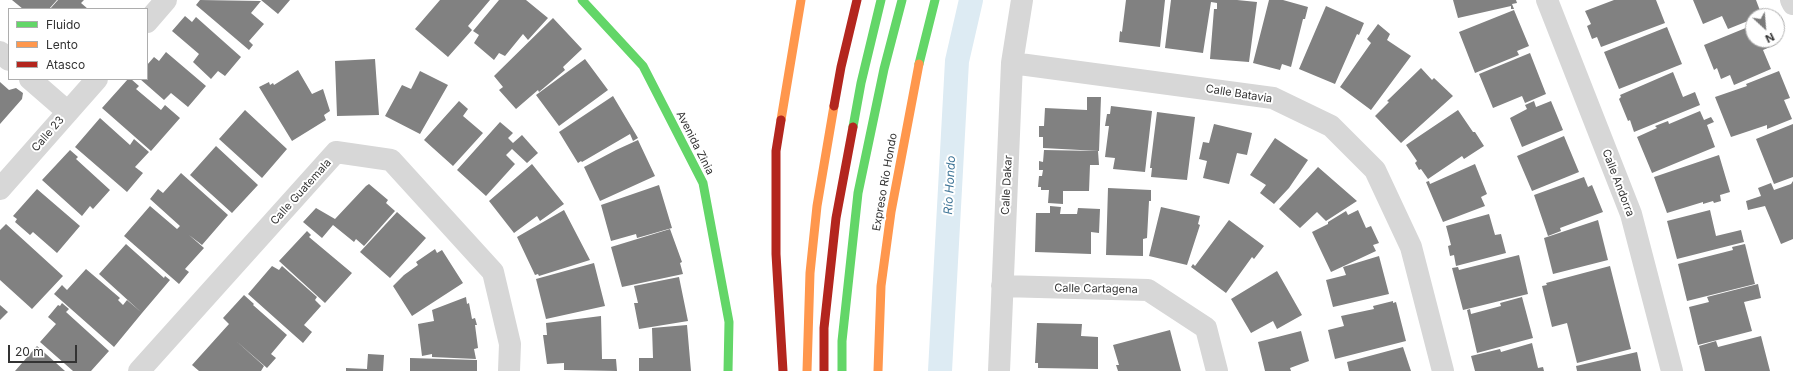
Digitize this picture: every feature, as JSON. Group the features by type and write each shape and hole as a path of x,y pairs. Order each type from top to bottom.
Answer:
{"main road":[{"name":"Avenida Zinia","path":"582,0 643,66 702,183 729,322 728,371"},
{"path":"783,371 776,254 776,151 801,0"},
{"path":"807,371 810,273 817,206 841,67 857,0"},
{"path":"824,371 824,328 836,218 861,83 881,0"},
{"path":"842,371 842,341 858,193 884,69 902,0"},
{"name":"Expreso Río Hondo","path":"878,371 881,286 891,212 913,94 934,0"}],"street":[{"path":"148,21 166,0"},
{"name":"Calle Dakar","path":"999,371 1012,62 1022,0"},
{"name":"Calle Andorra","path":"1547,0 1631,214 1672,371"},
{"path":"1791,0 1793,4"},
{"path":"0,52 8,59"},
{"name":"Calle Batavia","path":"1012,62 1273,98 1331,126 1375,170 1411,247 1443,371"},
{"path":"31,80 68,112"},
{"name":"Calle 23","path":"0,189 96,80"},
{"name":"Calle Guatemala","path":"139,371 336,152 390,160 493,272 510,344 509,371"},
{"name":"Calle Cartagena","path":"1002,286 1148,290 1206,328 1217,371"}],"building":[{"path":"12,0 57,0 50,8 22,8"},
{"path":"58,0 84,0 81,3 87,8 51,8"},
{"path":"200,0 261,1 251,13 264,24 249,41 253,45 249,50 196,5"},
{"path":"261,0 290,0 278,14"},
{"path":"440,0 490,0 468,26 472,30 448,57 415,29"},
{"path":"499,0 526,0 548,18 528,40 523,34 505,56 499,53 494,60 474,43 479,35 473,31"},
{"path":"1126,0 1165,0 1160,47 1119,42 1120,31 1122,32"},
{"path":"1171,0 1237,0 1257,2 1249,62 1210,59 1214,9 1217,9 1217,3 1211,2 1203,53 1165,48"},
{"path":"1269,0 1283,0 1308,7 1305,19 1303,19 1291,67 1282,64 1280,70 1253,63"},
{"path":"1453,0 1516,0 1517,3 1512,4 1514,9 1511,9 1511,6 1458,18"},
{"path":"1614,0 1656,0 1665,23 1601,47 1597,37 1592,39 1587,26 1591,24 1585,11"},
{"path":"1693,0 1756,0 1759,8 1745,8 1745,22 1728,29 1722,16 1703,24"},
{"path":"1326,6 1364,23 1359,35 1357,34 1335,84 1299,69"},
{"path":"1514,10 1529,46 1517,51 1519,55 1475,73 1459,32"},
{"path":"185,16 192,22 196,17 241,57 225,76 218,71 211,79 193,62 199,54 172,31"},
{"path":"553,18 582,49 563,67 565,70 516,109 499,90 503,87 494,76"},
{"path":"1378,24 1390,34 1387,40 1411,56 1371,110 1340,87 1371,43 1367,39"},
{"path":"1667,27 1682,64 1619,89 1604,52"},
{"path":"1745,28 1745,48 1768,48 1763,50 1771,69 1734,85 1730,75 1721,79 1717,68 1714,70 1704,45"},
{"path":"166,52 206,86 188,107 171,93 164,100 141,80 148,80 148,64 154,57 159,61"},
{"path":"1530,53 1546,94 1525,103 1522,96 1493,108 1479,74"},
{"path":"375,59 379,115 337,116 335,61"},
{"path":"585,59 608,90 559,126 536,95"},
{"path":"1421,68 1432,80 1434,78 1453,96 1401,143 1375,116 1389,102 1387,101"},
{"path":"298,70 312,94 323,89 330,111 324,115 326,120 292,141 259,87 269,82 270,85 273,83 274,85"},
{"path":"420,71 448,85 420,134 385,116 402,85 411,89"},
{"path":"1779,71 1790,98 1784,100 1792,119 1767,129 1767,125 1731,137 1715,97 1747,86 1746,84"},
{"path":"1673,72 1683,97 1695,92 1700,105 1634,132 1630,120 1628,121 1619,99 1621,97 1620,95"},
{"path":"127,80 132,80 139,86 136,89 161,110 165,105 180,118 151,151 102,108"},
{"path":"0,82 9,90 16,88 23,93 22,99 0,124"},
{"path":"613,96 638,138 633,141 630,134 578,163 559,132"},
{"path":"1087,97 1101,97 1099,151 1043,148 1043,137 1039,137 1039,126 1044,126 1045,108 1087,110"},
{"path":"459,101 468,109 463,116 483,133 453,166 424,140"},
{"path":"1534,101 1536,107 1551,101 1563,130 1522,147 1510,118 1527,109 1525,105"},
{"path":"1111,106 1152,111 1145,172 1113,169 1115,158 1105,157 1109,126 1105,126 1107,114 1110,114"},
{"path":"245,110 287,149 262,178 219,139"},
{"path":"1458,110 1484,146 1464,159 1462,156 1428,179 1421,169 1419,170 1415,163 1417,161 1406,145"},
{"path":"1700,111 1704,120 1711,117 1714,122 1707,125 1715,147 1652,173 1637,137 1657,128 1655,126 1668,121 1669,124"},
{"path":"1157,112 1195,117 1187,180 1151,177 1152,168 1150,168"},
{"path":"100,118 130,145 134,139 149,152 135,167 143,173 127,192 75,147"},
{"path":"500,122 513,133 508,138 513,143 522,135 538,153 527,163 512,149 506,155 515,164 486,196 457,170"},
{"path":"1214,124 1252,133 1247,155 1237,153 1229,184 1203,178 1207,161 1199,159 1203,142 1209,143"},
{"path":"1793,124 1793,177 1774,184 1756,139"},
{"path":"1564,136 1579,172 1532,191 1517,156"},
{"path":"1275,138 1308,160 1289,188 1274,204 1260,193 1266,185 1250,175"},
{"path":"638,140 655,176 600,201 584,167"},
{"path":"216,146 258,185 232,213 190,175"},
{"path":"70,150 78,157 76,159 110,190 93,209 90,206 82,216 42,180"},
{"path":"1044,150 1098,151 1099,165 1090,165 1089,191 1063,191 1063,204 1048,203 1049,190 1041,190 1041,187 1038,187 1039,176 1042,176 1043,170 1039,170 1039,161 1043,162"},
{"path":"1719,155 1730,192 1720,195 1721,201 1714,203 1713,201 1703,204 1703,202 1667,213 1654,177"},
{"path":"532,164 564,204 540,221 537,216 514,233 489,201"},
{"path":"1475,164 1487,194 1481,197 1485,206 1443,222 1426,182 1429,181 1430,184"},
{"path":"1318,167 1357,201 1326,221 1317,212 1300,228 1279,209"},
{"path":"181,173 228,215 202,245 189,235 204,248 185,269 189,272 179,284 124,236 150,206 177,229 180,226 150,199 158,189 163,193"},
{"path":"1584,177 1588,187 1592,185 1603,212 1560,228 1561,231 1548,236 1534,195"},
{"path":"1793,181 1793,239 1781,244 1765,206 1748,210 1746,201 1761,196 1758,188 1771,183 1774,190 1791,184"},
{"path":"369,184 388,200 386,203 395,211 364,246 356,239 354,242 333,225 322,238 303,222 316,208 335,219"},
{"path":"659,185 672,228 637,238 636,234 611,241 601,205"},
{"path":"1108,188 1151,190 1147,238 1143,239 1143,256 1106,255"},
{"path":"37,189 80,226 57,253 33,232 30,235 15,222 17,219 13,216"},
{"path":"1050,206 1061,207 1060,214 1077,214 1078,208 1100,209 1099,233 1091,232 1091,254 1035,252 1036,213 1050,213"},
{"path":"1161,207 1200,216 1198,224 1200,225 1187,265 1149,256"},
{"path":"564,210 590,260 539,276 538,274 535,275 517,237"},
{"path":"1358,210 1366,228 1371,226 1379,243 1373,245 1376,251 1331,272 1312,232 1328,224 1328,222 1346,211 1348,215"},
{"path":"1710,210 1716,236 1741,230 1744,242 1677,259 1667,221"},
{"path":"397,212 426,238 390,278 360,252"},
{"path":"1489,214 1495,235 1501,234 1506,253 1456,266 1454,255 1450,256 1448,246 1451,245 1446,226"},
{"path":"1229,220 1264,246 1254,259 1252,257 1226,293 1191,267 1193,264 1195,266"},
{"path":"1598,220 1608,260 1553,274 1544,238"},
{"path":"6,224 63,276 32,309 0,280 0,230"},
{"path":"670,229 682,262 680,263 683,274 622,287 611,247"},
{"path":"307,231 311,235 309,237 352,273 325,303 279,261"},
{"path":"126,244 164,278 165,276 170,280 142,313 99,274"},
{"path":"1745,244 1755,284 1687,301 1678,264 1733,250 1732,247"},
{"path":"435,249 437,253 442,250 463,283 412,316 393,286 404,275 418,265 416,262"},
{"path":"1519,255 1528,294 1463,310 1452,268 1458,267 1459,270"},
{"path":"1379,256 1389,294 1333,307 1326,280 1346,275 1343,267"},
{"path":"594,263 605,306 546,319 536,279"},
{"path":"272,266 279,270 282,266 317,297 315,300 321,306 304,325 312,332 303,343 248,294"},
{"path":"1610,266 1631,349 1577,363 1567,323 1552,327 1542,286 1547,285 1546,283"},
{"path":"86,269 120,298 118,300 123,305 127,300 142,313 114,347 54,294 62,285 67,290"},
{"path":"1277,271 1302,315 1277,329 1273,321 1251,333 1231,299"},
{"path":"679,277 688,321 639,329 634,303 638,303 634,286"},
{"path":"1758,284 1761,298 1744,302 1752,331 1698,345 1689,307 1709,302 1707,297"},
{"path":"244,295 287,335 271,354 276,358 267,368 235,340 264,366 261,371 199,371 192,365 229,324 223,318"},
{"path":"466,297 467,304 469,303 472,319 475,318 477,325 475,325 478,348 474,349 476,359 432,357 432,354 422,356 418,324 434,321 432,310"},
{"path":"1522,297 1533,338 1477,353 1467,310 1470,309 1471,314 1501,306 1500,303"},
{"path":"1393,301 1393,303 1396,302 1406,341 1335,359 1328,330 1344,326 1341,316 1374,309 1373,306"},
{"path":"62,303 69,309 66,312 109,351 91,371 73,371 40,342 56,324 48,317 58,305 60,306"},
{"path":"0,305 8,312 0,320"},
{"path":"601,316 602,359 616,359 617,371 564,370 564,363 547,364 543,335 547,335 546,323"},
{"path":"1037,323 1082,324 1081,336 1098,337 1098,369 1038,368 1038,363 1035,363"},
{"path":"687,325 691,371 639,371 639,358 653,358 652,328"},
{"path":"1170,330 1181,371 1118,371 1116,365 1119,365 1113,345"},
{"path":"1301,331 1309,361 1290,368 1291,371 1265,371 1258,342"},
{"path":"1761,336 1770,371 1705,371 1699,346 1716,341 1718,347"},
{"path":"1532,343 1538,368 1543,367 1544,371 1475,371 1471,356 1500,349 1501,352"},
{"path":"37,346 65,371 15,371"},
{"path":"1403,347 1411,371 1349,371 1347,362"},
{"path":"1637,352 1641,371 1577,371 1576,366"},
{"path":"368,354 384,355 383,371 346,371 346,368 367,369"},
{"path":"410,358 477,360 477,371 410,371"}],"waterway":[{"name":"Río Hondo","path":"940,371 957,61 971,0"}],"traffic: fast":[{"path":"582,0 643,66 703,183 729,322 728,371"},
{"path":"853,127 861,83 881,0"},
{"path":"842,371 842,341 858,193 884,69 902,0"},
{"path":"919,64 935,0"}],"traffic: slow":[{"path":"781,120 801,0"},
{"path":"878,371 881,286 891,212 919,64"},
{"path":"807,371 810,273 817,206 834,106"}],"traffic: jam":[{"path":"834,106 841,67 857,0"},
{"path":"781,120 776,151 776,254 783,371"},
{"path":"824,371 824,328 836,218 853,127"}]}
